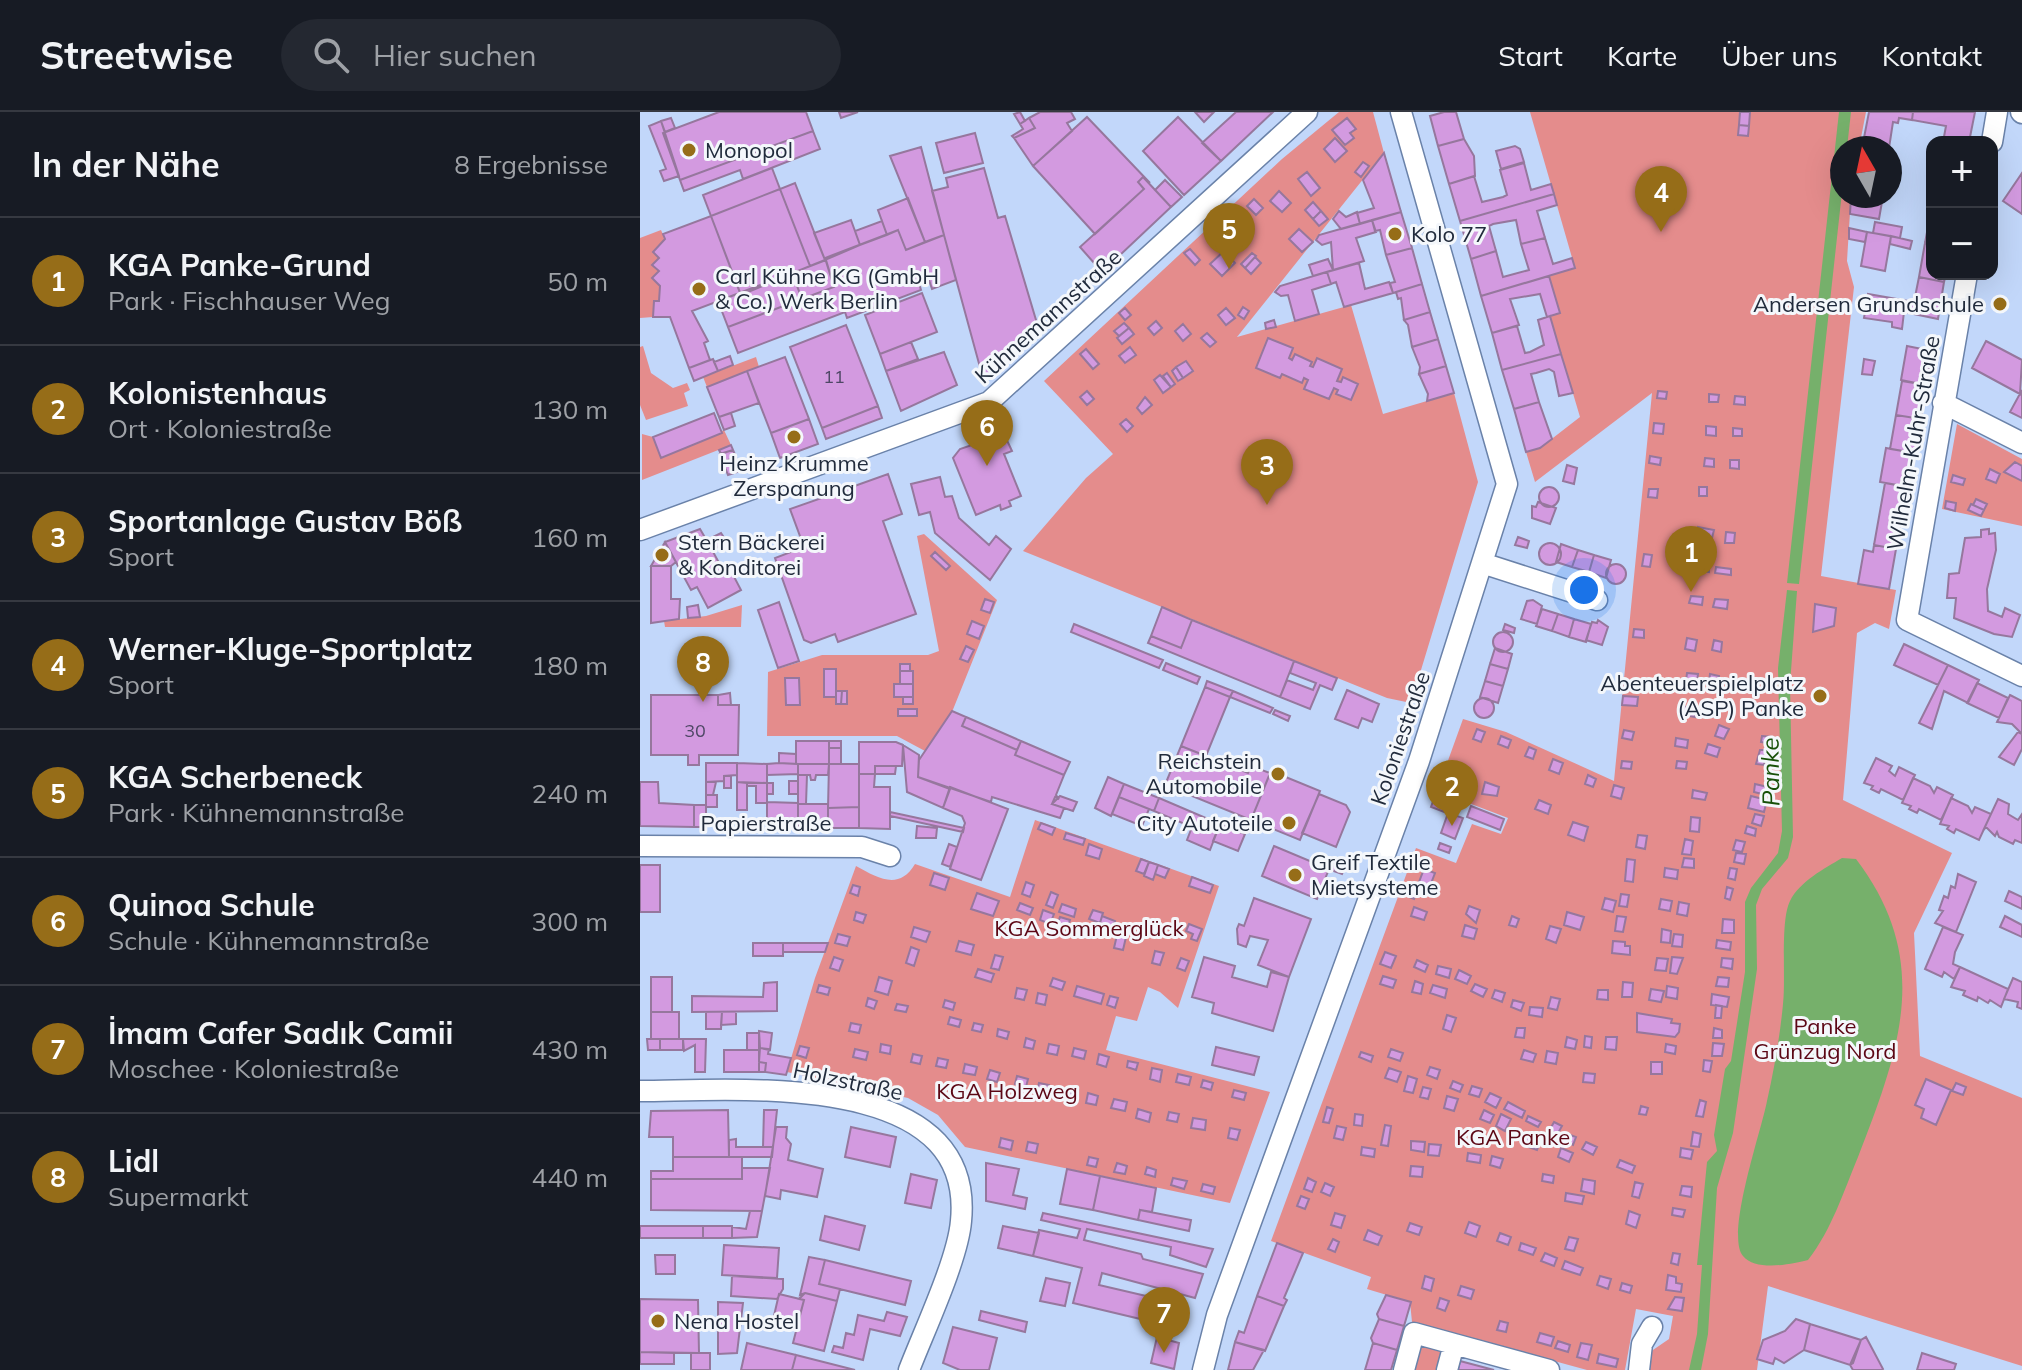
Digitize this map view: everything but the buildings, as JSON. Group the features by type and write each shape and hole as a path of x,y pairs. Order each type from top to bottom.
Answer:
{"street":[{"name":"Kühnemannstraße","path":"640,530 989,402 1307,112"},
{"name":"Koloniestraße","path":"1203,1370 1215,1318 1419,761 1507,484 1401,112"},
{"path":"1993,136 1997,112"},
{"name":"Wilhelm-Kuhr-Straße","path":"1966,280 1907,620 2022,676"},
{"path":"1943,403 2022,443"},
{"path":"1482,563 1597,600"},
{"name":"Papierstraße","path":"640,846 862,847 890,856"},
{"name":"Holzstraße","path":"640,1091 805,1093 894,1113 921,1126 934,1137 958,1177 961,1225 909,1370"},
{"path":"1639,1370 1642,1344 1652,1327"},
{"path":"1404,1370 1414,1333 1549,1370"},
{"path":"1447,1370 1454,1344"}],"green space":[{"path":"1339,112 1373,112 1384,153 1237,337 1351,305 1383,414 1454,393 1478,482 1411,703 1387,698 1023,551 1086,478 1113,454 1044,381 1282,159"},
{"path":"1530,112 1866,112 1861,136 1830,136 1830,208 1850,208 1847,261 1854,287 1821,576 1896,590 1889,629 1875,623 1857,633 1843,800 1952,853 1914,933 1920,1056 2022,1098 2022,1366 1768,1286 1757,1370 1645,1370 1650,1352 1669,1339 1673,1316 1636,1309 1625,1370 1587,1370 1412,1322 1410,1302 1367,1289 1371,1277 1271,1241 1416,848 1456,863 1472,824 1501,834 1508,818 1437,791 1463,719 1506,732 1614,781 1652,393 1535,482 1526,452 1540,448 1580,417 1550,316 1560,313 1549,276 1575,268"},
{"path":"661,230 665,239 653,252 659,258 653,265 659,271 652,278 660,286 659,301 654,301 653,317 640,318 640,238"},
{"path":"643,346 651,373 673,388 687,383 690,390 684,393 688,406 646,420 640,405 640,347"},
{"path":"756,357 759,367 707,387 703,377"},
{"path":"1957,424 2022,459 2022,526 1942,509"},
{"path":"724,430 731,445 642,480 642,434 653,437 661,458"},
{"path":"924,534 997,600 952,712 925,751 897,736 767,736 768,672 822,655 928,655 939,651 917,536"},
{"path":"742,605 741,627 665,627 664,621 706,616"},
{"path":"1035,820 1219,886 1178,1008 1160,992 1148,987 1137,1021 1116,1016 1106,1050 1270,1092 1230,1203 965,1147 938,1115 908,1098 787,1072 815,978 856,866 880,878 895,880 909,872 915,864 1010,897"},
{"path":"1419,1341 1446,1348 1440,1370 1411,1370"}],"shaded area":[{"path":"1839,112 1851,112 1848,136 1836,136"},
{"path":"1830,194 1830,208 1840,208 1799,584 1787,583"},
{"path":"1787,590 1797,591 1790,684 1793,837 1788,858 1762,889 1756,905 1757,969 1733,1133 1717,1188 1708,1334 1701,1370 1689,1370 1697,1334 1702,1265 1697,1265 1707,1162 1717,1151 1714,1135 1725,1069 1731,1061 1745,972 1745,902 1751,888 1778,853 1782,831 1778,668"},
{"path":"1842,858 1856,859 1880,896 1895,933 1902,969 1902,1005 1896,1042 1873,1117 1824,1236 1808,1260 1774,1266 1756,1264 1743,1256 1738,1227 1778,1041 1784,993 1787,910 1800,887"}],"place":[{"name":"Monopol","path":"689,150"},
{"name":"Werner-Kluge-Sportplatz","path":"1661,232"},
{"name":"Kolo 77","path":"1395,234"},
{"name":"KGA Scherbeneck","path":"1229,269"},
{"name":"Carl Kühne KG (GmbH & Co.) Werk Berlin","path":"699,289"},
{"name":"Andersen Grundschule","path":"2000,304"},
{"name":"Heinz Krumme Zerspanung","path":"794,437"},
{"name":"Quinoa Schule","path":"987,466"},
{"name":"Sportanlage Gustav Böß","path":"1267,505"},
{"name":"Stern Bäckerei & Konditorei","path":"662,555"},
{"name":"KGA Panke-Grund","path":"1691,592"},
{"name":"Abenteuerspielplatz (ASP) Panke","path":"1820,696"},
{"name":"Lidl","path":"703,702"},
{"name":"Reichstein Automobile","path":"1278,774"},
{"name":"City Autoteile","path":"1289,823"},
{"name":"Kolonistenhaus","path":"1452,826"},
{"name":"Greif Textile Mietsysteme","path":"1295,875"},
{"name":"Nena Hostel","path":"658,1321"},
{"name":"İmam Cafer Sadık Camii","path":"1164,1353"}],"water label":[{"name":"Panke","path":"1770,772"}],"park label":[{"name":"KGA Sommerglück","path":"1089,928"},
{"name":"Panke Grünzug Nord","path":"1825,1038"},
{"name":"KGA Holzweg","path":"1007,1091"},
{"name":"KGA Panke","path":"1513,1137"}]}
